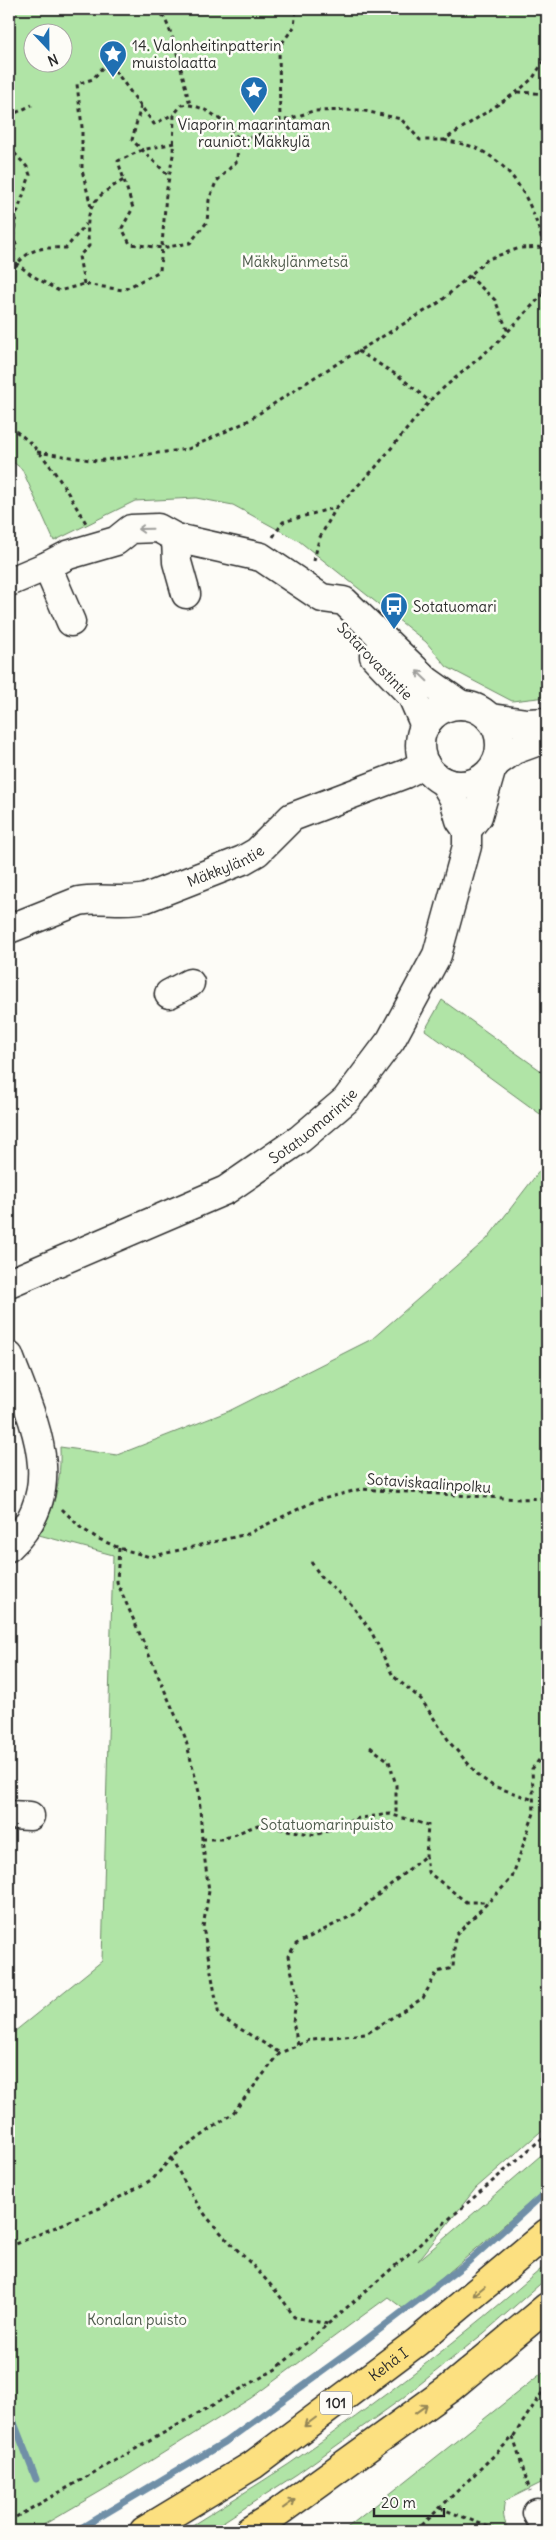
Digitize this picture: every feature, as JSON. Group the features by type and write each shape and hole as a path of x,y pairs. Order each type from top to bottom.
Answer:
{"highway":[{"name":"Kehä I","path":"144,2531 253,2465 417,2342 547,2233"},
{"path":"249,2531 450,2388 547,2307"}],"street":[{"path":"9,582 68,555 108,543 132,548 160,546 176,538 177,562 186,594"},
{"name":"Sotarovastintie","path":"176,538 261,557 322,598 344,602 427,681 461,705"},
{"path":"47,566 71,622"},
{"name":"Sotarovastintie","path":"322,598 331,616 399,681 412,696 425,726"},
{"path":"467,830 460,820 454,799 434,773 420,745 425,726 440,710 450,706 461,705 472,706 491,718 547,722"},
{"path":"491,718 500,739 494,766"},
{"path":"434,773 464,785 483,778 494,766 514,750 547,738"},
{"name":"Sotatuomarintie","path":"9,1283 226,1190 300,1139 346,1100 391,1040 438,955 467,846 467,830 478,816 494,766"},
{"name":"Mäkkyläntie","path":"9,929 79,901 97,899 135,900 146,898 243,860 257,852 292,817 405,774 434,773"},
{"path":"9,1356 42,1452 42,1490 35,1512 26,1528 9,1547"}],"path":[{"path":"157,9 162,13 173,40 190,104"},
{"path":"280,122 279,47 294,27 296,9"},
{"path":"444,140 517,92 533,78 547,56"},
{"path":"91,207 82,170 82,127 77,84 93,79 108,61 154,124 174,114 182,105 190,104 225,122 238,138 237,161 216,182 209,200 206,222 190,243 162,248 130,244 122,228 133,208 118,161 142,150 174,143"},
{"path":"517,92 547,94"},
{"path":"9,116 32,105"},
{"path":"141,106 132,140 169,177"},
{"path":"238,138 255,137 280,122 313,111 360,110 401,119 420,140 444,140 476,148 496,159 521,188 536,217 546,247 547,259"},
{"path":"9,236 17,245 9,258 59,291 84,284 122,290 160,271 174,143 174,114"},
{"path":"9,147 27,167 30,175 16,216 13,240"},
{"path":"9,274 17,264 39,247 66,248 86,224 91,207 103,191 124,180"},
{"path":"84,284 79,256 89,246 86,224"},
{"path":"37,452 98,460 188,450 246,422 440,302 488,259 520,248 546,247"},
{"path":"469,276 495,300 508,332"},
{"path":"313,564 319,539 337,507 375,468 429,402 508,332 547,290"},
{"path":"358,351 400,377 429,402"},
{"path":"9,428 25,436 108,543"},
{"path":"270,542 283,522 337,507"},
{"name":"Sotaviskaalinpolku","path":"42,1490 81,1528 119,1548 150,1556 247,1534 315,1501 361,1489 519,1499 547,1498"},
{"path":"119,1548 117,1582 185,1737 199,1792 202,1839 210,1891 203,1927 218,2016 280,2053"},
{"path":"311,1562 322,1578 352,1604 371,1631 393,1676 421,1699 450,1744 479,1776 493,1786 534,1800"},
{"path":"370,1747 389,1762 396,1785 396,1816"},
{"path":"9,2247 100,2208 153,2179 171,2158 233,2113 280,2053 312,2039 366,2034 423,1998 437,1972 453,1968 455,1936 512,1878 534,1813 532,1769 547,1750"},
{"path":"202,1839 223,1839 258,1825 316,1835 354,1819 389,1814 428,1825 426,1856 428,1872 466,1902 488,1902"},
{"path":"298,2045 293,2022 297,1996 288,1956 296,1944 355,1914 426,1856"},
{"path":"9,2521 276,2369 547,2134"},
{"path":"171,2158 190,2191 212,2222 282,2296 294,2317 328,2324"},
{"path":"416,2531 513,2437 547,2385"},
{"path":"513,2437 542,2522"},
{"path":"440,2508 498,2531"}],"green space":[{"name":"Mäkkylänmetsä","path":"9,9 547,9 547,697 512,701 447,667 426,642 299,541 233,505 196,498 135,501 54,541 22,469 9,459"},
{"path":"442,1000 547,1075 547,1119 425,1030"},
{"name":"Sotatuomarinpuisto","path":"547,1161 547,2126 476,2188 418,2261 547,2150 547,2188 405,2310 388,2297 251,2398 120,2480 33,2531 9,2531 9,2036 102,1961 113,1555 39,1535 50,1514 56,1492 60,1471 60,1447 117,1455 229,1411 372,1339 487,1239"},
{"path":"547,2264 547,2278 484,2333 400,2400 297,2474 209,2531 183,2531 289,2464 356,2417 453,2342"},
{"path":"547,2369 547,2480 505,2501 504,2516 510,2531 343,2531"}],"waterway":[{"path":"76,2531 225,2442 363,2342 468,2262 547,2191"},
{"path":"9,2410 36,2479"}],"place":[{"name":"14. Valonheitinpatterin muistolaatta","path":"113,78"},
{"name":"Viaporin maarintaman rauniot: Mäkkylä","path":"254,114"},
{"name":"Sotatuomari","path":"394,630"}],"park label":[{"name":"Konalan puisto","path":"137,2319"}]}
